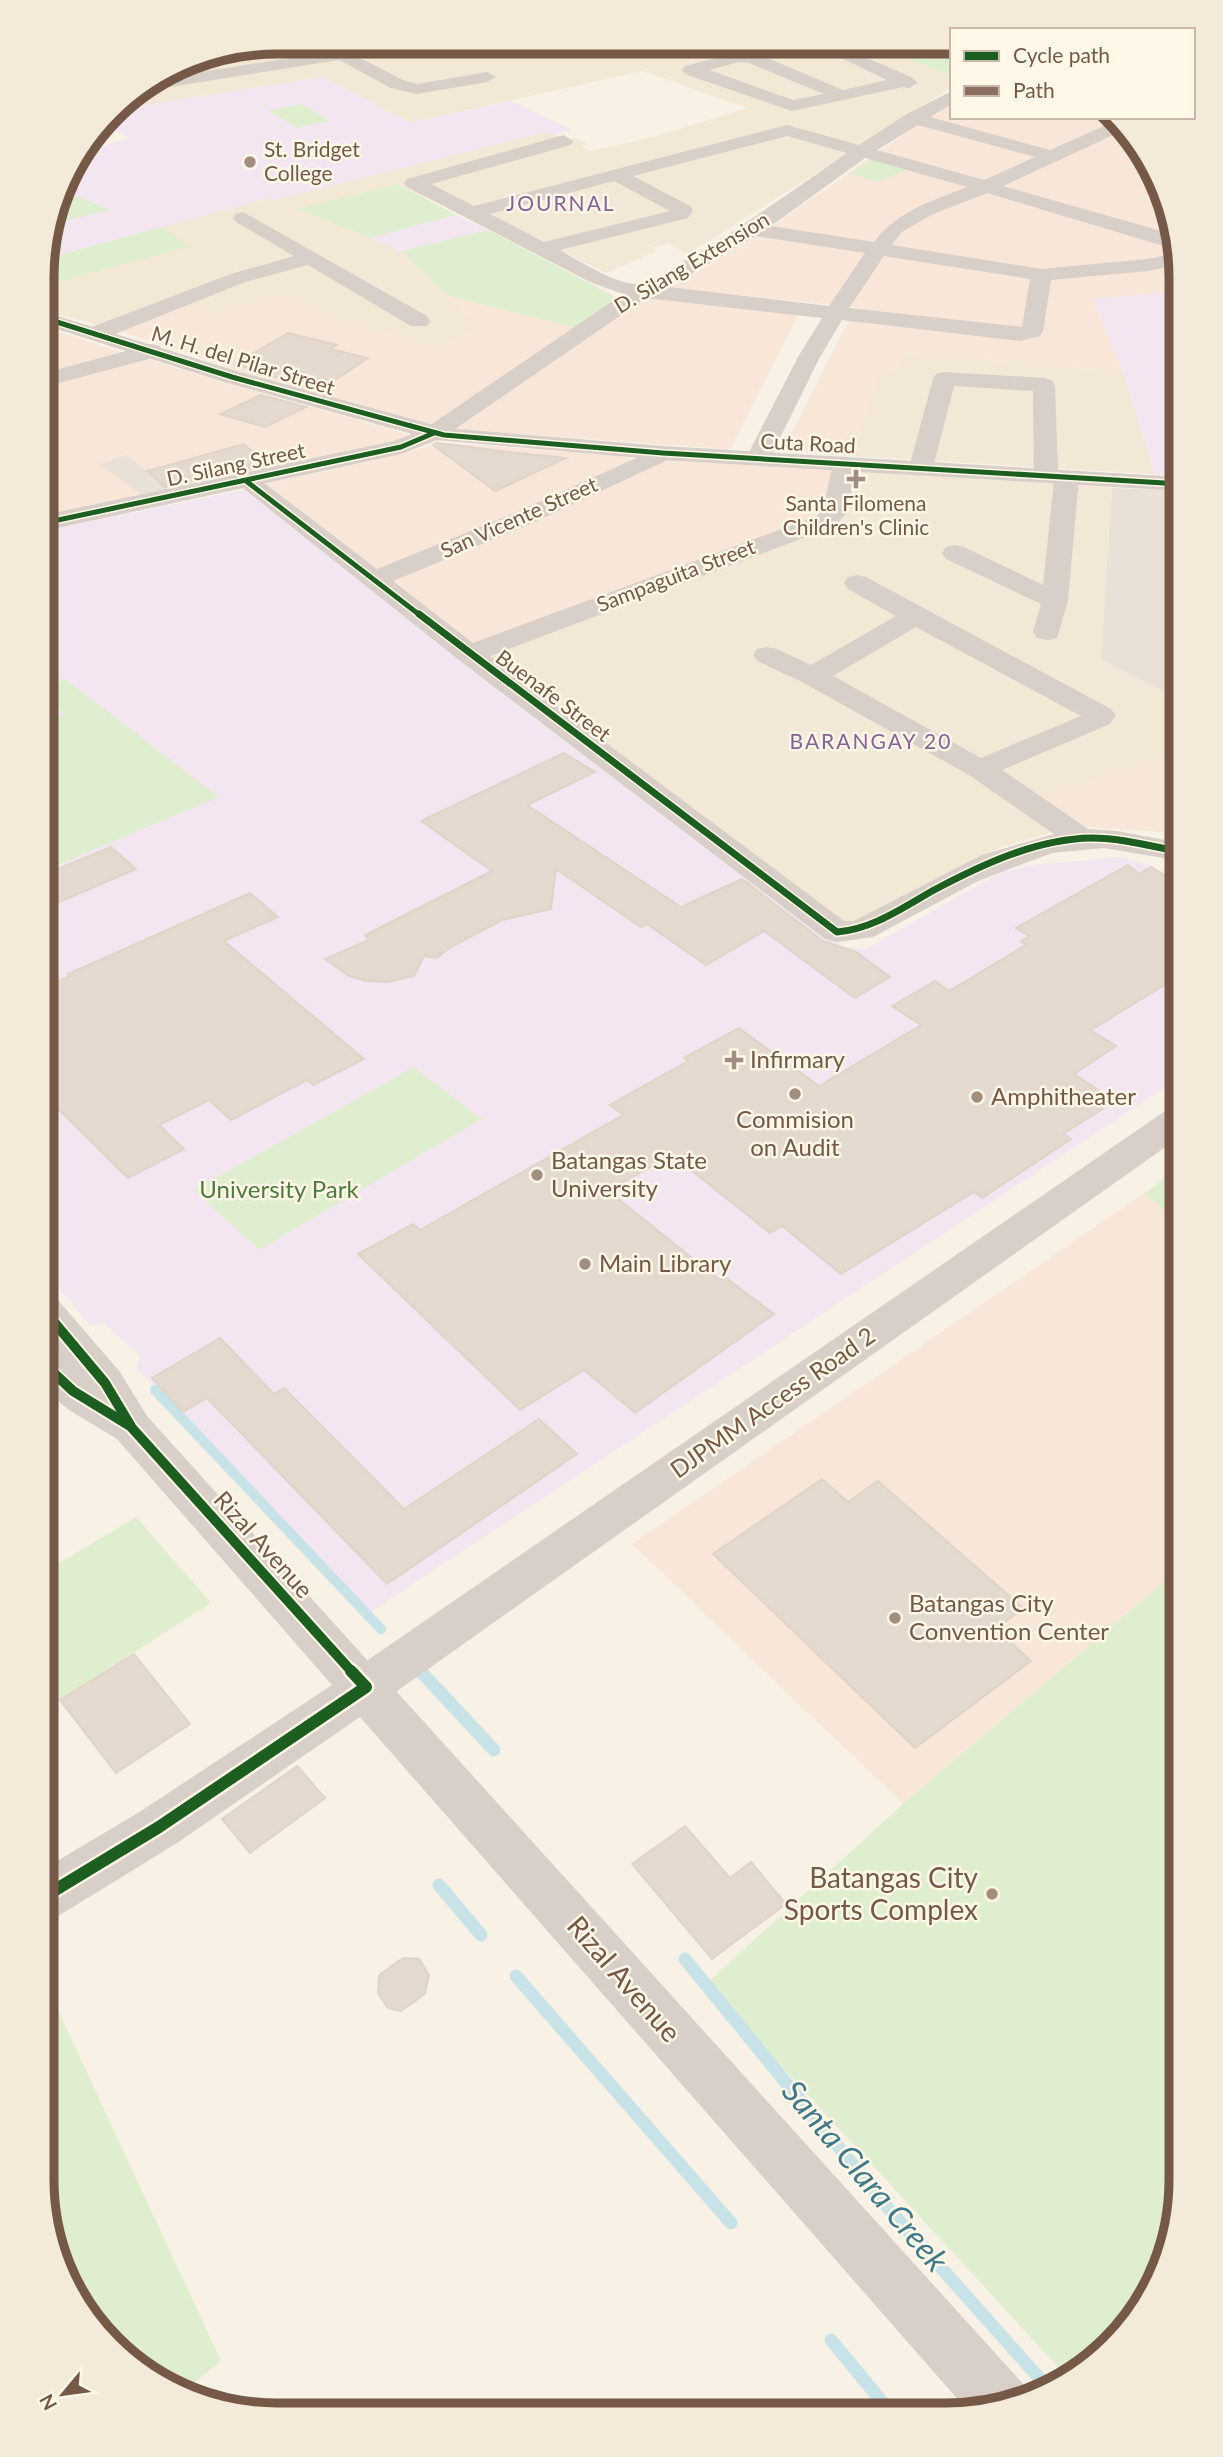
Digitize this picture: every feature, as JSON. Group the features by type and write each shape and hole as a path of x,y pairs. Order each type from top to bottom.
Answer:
{"street":[{"path":"169,83 348,54"},
{"path":"773,65 816,54 950,97"},
{"path":"342,55 397,84 417,89 487,77"},
{"path":"843,96 751,58 739,57 691,70 792,106 843,96 905,81"},
{"path":"201,68 221,75"},
{"name":"D. Silang Extension","path":"434,433 642,291 666,281 753,229 864,150 950,97"},
{"path":"913,118 1051,156"},
{"path":"1087,122 1110,127"},
{"path":"758,458 809,357 858,276 895,228 924,211 985,187 1112,129"},
{"path":"472,213 787,130 1165,238"},
{"path":"564,141 414,183 545,248 604,281 627,289 1027,334 1032,331 1041,275"},
{"path":"545,248 681,214 684,210 618,176"},
{"path":"243,218 419,321"},
{"path":"753,229 1041,275 1168,261"},
{"path":"97,333 238,278 310,258"},
{"name":"M. H. del Pilar Street","path":"55,321 276,390 434,433"},
{"path":"55,377 152,351"},
{"path":"921,468 944,379 1044,386 1057,476 1055,601 1048,632"},
{"name":"Cuta Road","path":"434,433 663,453 1169,483"},
{"name":"D. Silang Street","path":"55,521 401,447 434,433"},
{"name":"San Vicente Street","path":"373,580 519,520 663,453"},
{"name":"Sampaguita Street","path":"470,654 825,521 835,511 845,464"},
{"name":"Buenafe Street","path":"246,481 831,929 843,933 861,930 1005,856 1043,845 1082,839"},
{"path":"955,553 1055,601"},
{"path":"857,583 1101,715 1100,718 980,769"},
{"path":"812,676 916,616"},
{"path":"767,655 812,676 980,769 1082,839 1169,850"},
{"name":"DJPMM Access Road 2","path":"54,1891 159,1827 366,1687 1169,1127"},
{"name":"Rizal Avenue","path":"54,1322 105,1382 132,1428 366,1687 995,2397"},
{"name":"Rizal Avenue","path":"54,1376 80,1398 132,1428"}],"shaded area":[{"path":"277,54 896,54 950,75 950,88 688,254 667,243 652,248 656,251 606,273 441,191 424,197 398,184 299,209 401,251 479,329 440,350 336,320 276,295 216,317 183,305 120,331 55,313 55,283 189,246 159,226 269,198 275,200 546,131 567,140 574,138 587,144 581,147 591,151 654,137 748,108 642,71 410,123 323,77 134,107 153,92 192,71 248,56"},
{"name":"St. Bridget College","path":"323,77 410,123 511,101 572,130 552,135 546,132 275,200 269,198 55,256 62,219 84,166 96,147 130,138 111,129 134,107"},
{"path":"950,102 950,119 1102,119 1131,153 1157,206 1167,248 1169,292 1093,300 1123,372 906,352 898,370 882,369 852,456 783,451 856,307 670,288 760,235"},
{"path":"456,215 488,230 401,251 370,238"},
{"path":"1169,292 1169,475 1155,474 1123,372 1093,299"},
{"path":"276,295 336,320 440,350 479,329 448,296 577,328 432,428 254,376 120,331 183,305 216,317"},
{"path":"644,296 799,312 730,449 447,429"},
{"path":"55,331 126,354 55,373"},
{"path":"906,352 1123,372 1155,474 852,456 882,368 898,370"},
{"path":"144,358 414,436 405,442 55,515 55,382"},
{"path":"445,443 624,456 631,461 380,575 261,485"},
{"path":"127,455 170,491 144,496 100,464"},
{"path":"665,458 836,469 823,514 473,648 383,578"},
{"path":"851,470 1112,488 1101,659 1169,694 1169,755 1040,801 1076,826 1003,846 845,929 479,655"},
{"path":"1112,488 1169,490 1169,694 1101,659"},
{"name":"Batangas State University","path":"244,490 845,947 866,949 1002,872 1033,865 1121,857 1150,866 1169,876 1169,1085 369,1613 137,1369 140,1356 104,1323 91,1326 54,1283 55,529"},
{"path":"1169,755 1169,834 1076,826 1039,801"},
{"path":"1143,1194 1169,1213 1168,1578 903,1804 632,1544"}],"green space":[{"path":"896,54 950,54 950,75"},
{"path":"301,104 330,121 297,128 268,111"},
{"path":"875,156 912,168 877,182 850,174"},
{"path":"398,184 456,215 370,238 298,209"},
{"path":"70,195 74,195 111,210 61,222"},
{"path":"162,227 190,246 55,283 55,256"},
{"path":"488,230 623,301 577,328 448,296 401,251"},
{"path":"65,679 219,797 55,866 55,718 64,714 55,706 55,683"},
{"name":"University Park","path":"414,1067 482,1119 259,1250 194,1190"},
{"path":"1169,1176 1169,1213 1143,1194"},
{"path":"136,1517 211,1603 54,1703 54,1566"},
{"name":"Batangas City Sports Complex","path":"1168,1578 1167,2209 1152,2265 1123,2316 1093,2347 1061,2370 706,1984 903,1804"},
{"path":"54,2002 221,2361 191,2385 179,2380 153,2365 110,2327 77,2278 66,2251 55,2194"}],"building":[{"path":"288,333 337,345 330,349 368,358 319,391 235,364"},
{"path":"261,395 306,407 265,427 220,414"},
{"path":"437,443 566,458 495,491 433,445"},
{"path":"244,444 267,465 165,487 147,471"},
{"path":"564,753 595,772 527,805 681,907 742,879 823,941 856,952 890,977 855,998 764,931 706,965 647,924 641,927 556,869 551,909 502,920 449,948 437,958 424,956 414,976 387,982 366,981 349,976 325,959 369,940 365,935 492,871 421,821"},
{"path":"111,847 136,869 55,904 55,870"},
{"path":"1128,865 1139,874 1151,867 1169,878 1169,983 1091,1030 1116,1046 1074,1074 1115,1101 1063,1134 1071,1139 982,1198 974,1192 841,1274 782,1226 770,1233 672,1155 608,1191 720,1280 725,1277 774,1314 635,1413 584,1370 520,1410 358,1254 413,1224 420,1230 623,1115 610,1105 688,1061 684,1058 739,1028 819,1086 921,1025 892,1006 935,981 949,991 1026,945 1021,941 1029,936 1016,928"},
{"path":"250,893 278,917 224,941 364,1059 313,1085 307,1080 231,1120 209,1100 159,1125 184,1149 128,1178 55,1105 55,983 70,976 68,974"},
{"path":"220,1338 274,1394 284,1388 404,1509 539,1419 577,1454 387,1584 207,1398 183,1412 152,1378"},
{"name":"Batangas City Convention Center","path":"822,1479 848,1502 878,1481 1023,1608 996,1629 1031,1661 915,1748 713,1554"},
{"path":"134,1654 190,1724 116,1773 60,1700"},
{"path":"297,1766 325,1798 250,1853 222,1819"},
{"path":"685,1826 730,1878 751,1862 786,1904 712,1959 632,1864"},
{"path":"403,1958 419,1959 429,1975 425,1994 401,2011 388,2008 378,1993 379,1975"}],"waterway":[{"name":"Santa Clara Creek","path":"155,1390 381,1629"},
{"name":"Santa Clara Creek","path":"424,1675 494,1750"},
{"path":"439,1885 481,1935"},
{"name":"Santa Clara Creek","path":"685,1959 894,2215 1042,2381"},
{"path":"516,1976 731,2223"},
{"path":"831,2340 883,2403"}],"cycle path":[{"path":"55,321 232,377 444,435 663,453 1169,483"},
{"path":"55,521 401,447 434,433"},
{"path":"246,481 545,712 837,932 861,930 966,874 1021,852 1050,844 1079,839 1104,839 1169,850"},
{"path":"54,1323 105,1383 132,1428 366,1687 159,1827 54,1891"},
{"path":"54,1374 73,1391 130,1426"}],"place":[{"name":"St. Bridget College","path":"250,162"},
{"name":"Santa Filomena Children's Clinic","path":"856,479"},
{"name":"Infirmary","path":"734,1060"},
{"name":"Commision on Audit","path":"795,1094"},
{"name":"Amphitheater","path":"977,1097"},
{"name":"Batangas State University","path":"537,1175"},
{"name":"Main Library","path":"585,1264"},
{"name":"Batangas City Convention Center","path":"895,1618"},
{"name":"Batangas City Sports Complex","path":"992,1894"}],"district":[{"name":"JOURNAL","path":"561,204"},
{"name":"BARANGAY 20","path":"871,742"}]}
